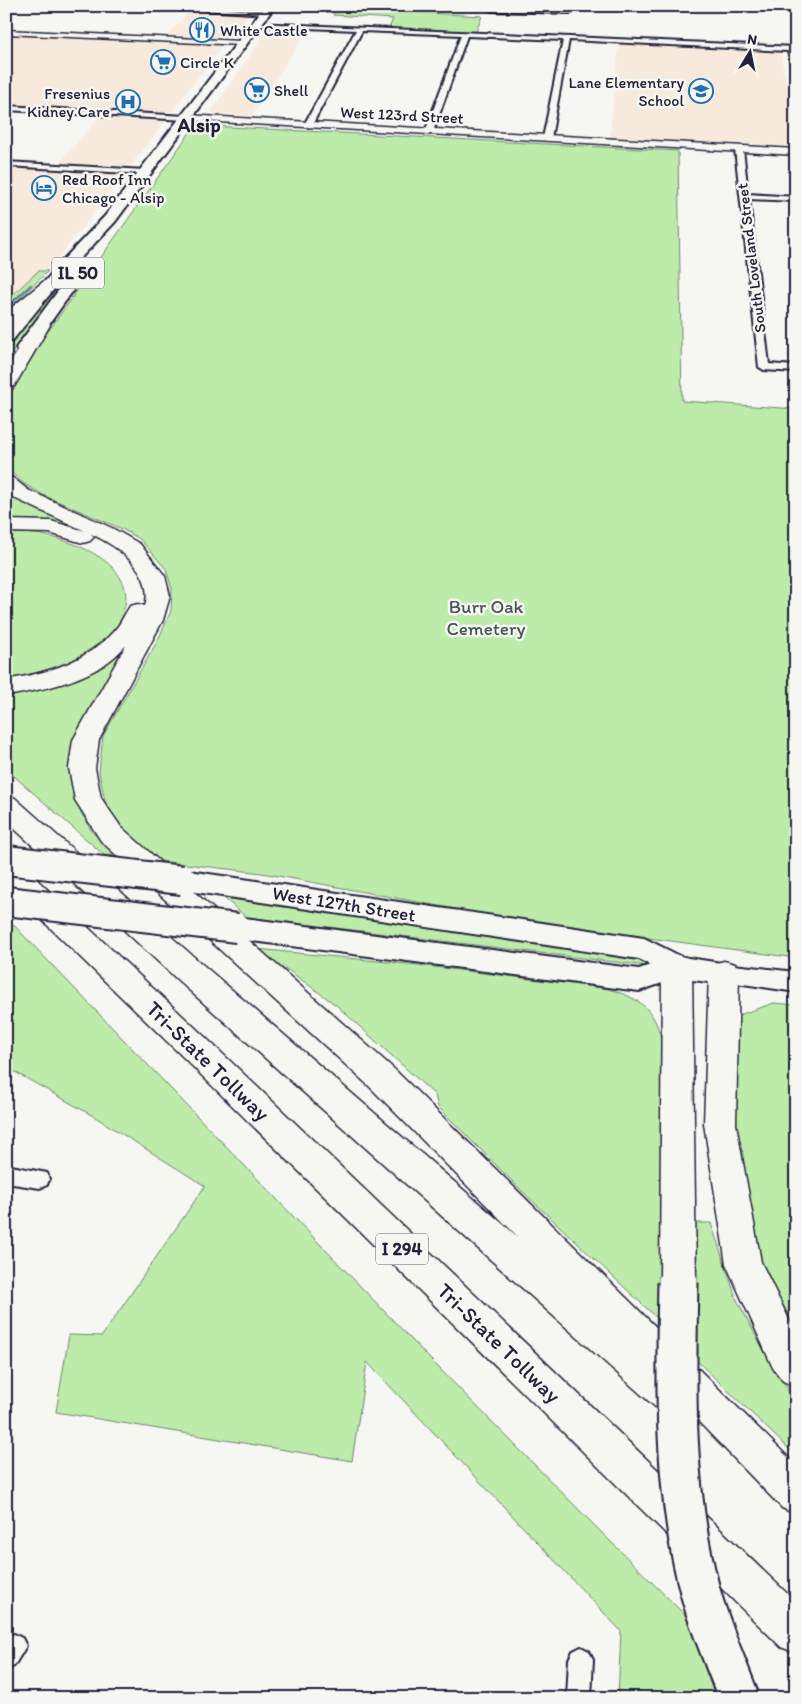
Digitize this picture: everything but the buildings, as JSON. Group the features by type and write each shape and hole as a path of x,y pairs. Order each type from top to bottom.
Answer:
{"highway":[{"path":"6,321 50,284"},
{"path":"6,385 42,325"},
{"path":"6,482 22,494 105,532 132,549 154,576 159,596 152,620 86,740 82,768 88,800 111,834 382,1078 706,1401 796,1494"},
{"path":"6,526 51,527 77,534 106,546 128,564 138,584 141,604 131,626 115,646 95,660 65,674 34,684 6,688"},
{"path":"6,805 191,973 796,1505"},
{"name":"Tri-State Tollway","path":"6,868 193,1046 796,1632"},
{"path":"677,967 678,1282 676,1415 682,1497 700,1591 739,1698"},
{"path":"724,973 720,1124 744,1264 786,1354 796,1368"}],"main road":[{"name":"IL 50","path":"6,338 50,284 110,219 268,9"},
{"name":"IL 50","path":"6,372 84,265 110,219"},
{"name":"West 127th Street","path":"6,860 182,880 644,949 677,967 796,982"},
{"name":"West 127th Street","path":"6,901 238,928 640,980 677,967"}],"street":[{"path":"147,6 268,9"},
{"path":"480,6 490,12 570,10"},
{"path":"257,24 793,49 796,72"},
{"path":"480,34 483,26"},
{"path":"308,125 360,28"},
{"path":"6,32 242,43"},
{"path":"429,132 465,33"},
{"path":"547,138 566,38"},
{"name":"West 123rd Street","path":"6,108 796,152"},
{"name":"South Loveland Street","path":"739,148 764,367 796,369"},
{"path":"6,164 146,172"},
{"path":"744,196 796,199"},
{"path":"6,1174 40,1179"},
{"path":"579,1698 581,1659"}],"shaded area":[{"path":"194,6 255,6 231,37 167,36"},
{"path":"684,6 796,6 796,11"},
{"path":"270,27 308,29 252,116 211,112"},
{"path":"6,34 223,45 172,111 149,113 6,105"},
{"name":"Lane Elementary School","path":"619,44 780,51 796,131 796,147 610,137"},
{"path":"101,116 161,119 165,122 48,271 38,271 6,301 6,163 9,160 60,162"}],"green space":[{"path":"337,8 482,16 476,32 389,28 393,19 333,15"},
{"name":"Burr Oak Cemetery","path":"211,124 210,126 678,151 682,401 796,409 796,958 509,919 262,873 151,860 128,837 106,806 99,772 103,736 158,640 171,611 172,589 166,569 140,539 122,529 45,496 24,484 8,469 6,394 17,375 191,131"},
{"path":"75,263 80,264 6,361 6,347"},
{"path":"38,271 48,271 6,312 6,301"},
{"path":"6,490 79,529 51,522 6,521"},
{"path":"6,533 49,536 94,553 116,571 123,582 126,595 120,622 97,645 72,660 36,675 6,679"},
{"path":"124,646 130,646 73,783 80,810 92,832 118,856 104,855 6,769 6,695 40,690 55,685 82,672"},
{"path":"224,898 647,958 647,966 246,917"},
{"path":"6,917 433,1362 688,1618 715,1698 618,1698 621,1631 367,1362 352,1461 56,1412 69,1335 102,1336 205,1186 95,1117 6,1067"},
{"path":"247,948 418,965 604,988 628,996 645,1007 656,1024 663,1048 660,1321 521,1190 438,1107 435,1095 336,1005 288,970 269,965"},
{"path":"774,1003 796,1005 796,1339 748,1236 735,1168 733,1025 739,1015"},
{"path":"694,1223 711,1223 736,1298 765,1353 796,1402 796,1456 696,1360"}],"waterway":[{"path":"6,308 31,285"}],"place":[{"name":"White Castle","path":"202,30"},
{"name":"Circle K","path":"163,62"},
{"name":"Shell","path":"257,90"},
{"name":"Lane Elementary School","path":"701,91"},
{"name":"Fresenius Kidney Care","path":"128,102"},
{"name":"Red Roof Inn Chicago - Alsip","path":"44,188"}],"district":[{"name":"Alsip","path":"199,125"}]}
